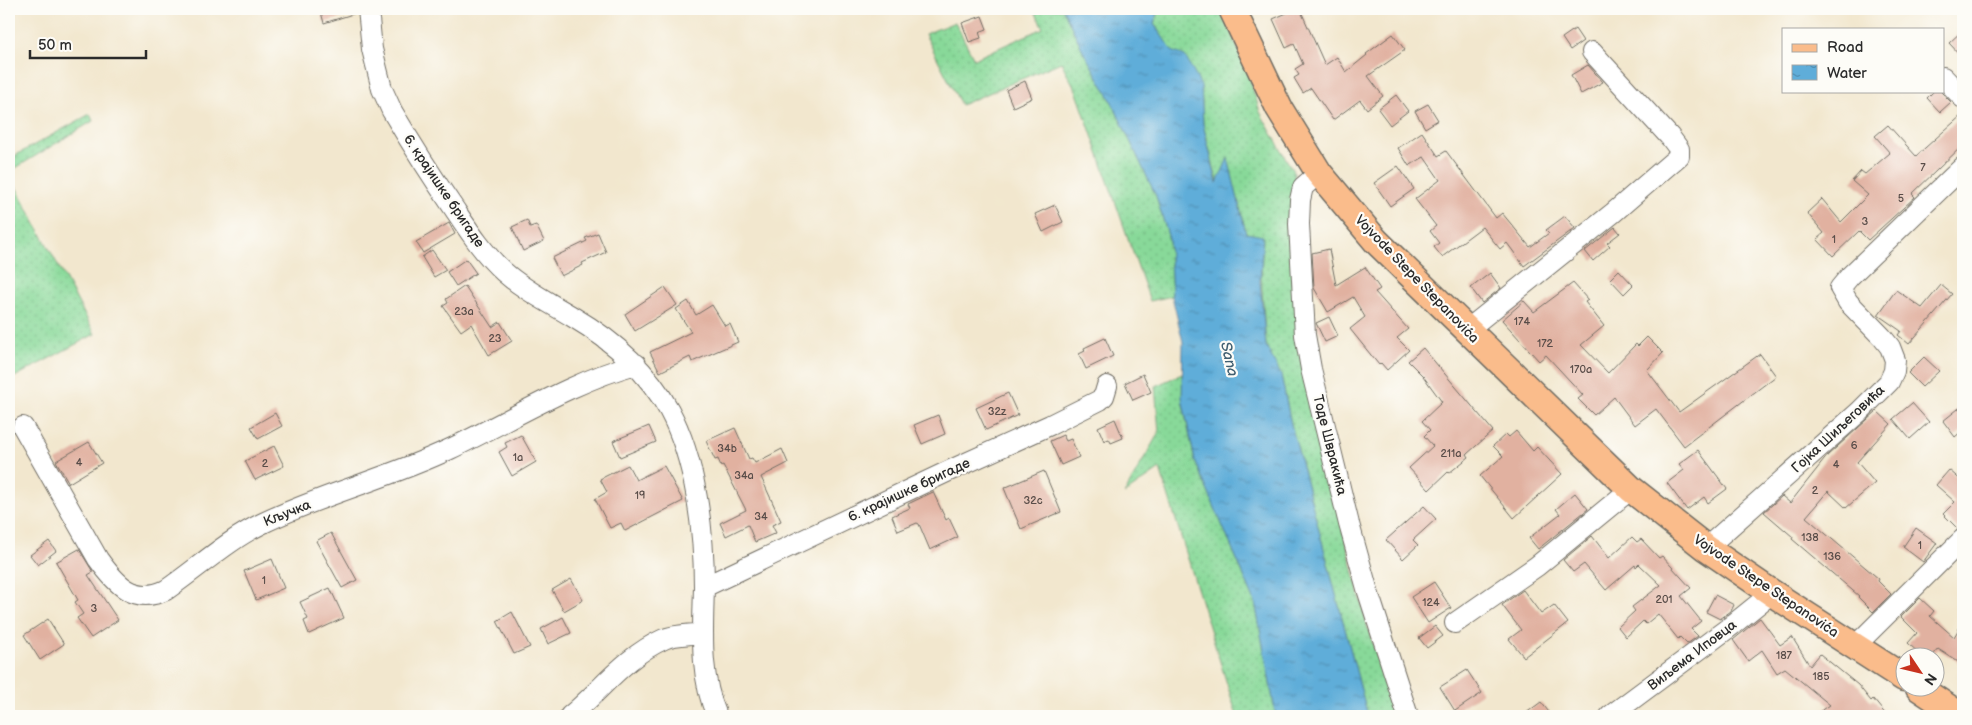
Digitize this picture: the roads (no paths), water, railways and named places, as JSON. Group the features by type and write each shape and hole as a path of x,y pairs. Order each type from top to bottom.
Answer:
{"main road":[{"name":"Vojvode Stepe Stepanovića","path":"1232,9 1279,108 1319,173 1376,241 1631,489 1706,548 1894,671"},
{"path":"1934,698 1961,716"}],"street":[{"name":"6. крајишке бригаде","path":"368,9 372,49 382,89 392,111 472,235 503,272 519,284 590,327 636,364 669,409 688,457 700,527 704,588 702,633 704,672 717,716"},
{"path":"1467,330 1613,213 1679,156 1679,148 1670,137 1592,52"},
{"path":"1944,77 1963,98"},
{"name":"Гојка Шиљеговића","path":"1706,548 1859,412 1889,382 1894,371 1895,360 1890,348 1882,337 1848,302 1840,288 1850,276 1963,167"},
{"name":"Тоде Швракића","path":"1319,173 1303,187 1300,200 1304,335 1349,524 1368,592 1408,716"},
{"name":"Кључка","path":"22,427 105,570 114,580 130,592 138,595 157,594 166,590 240,536 263,522 400,471 449,450 602,375 636,364"},
{"name":"6. крајишке бригаде","path":"704,588 1100,400 1104,396 1107,386"},
{"path":"1455,623 1537,566 1631,489"},
{"path":"1856,646 1963,539"},
{"name":"Виљема Иповца","path":"1610,716 1772,593"},
{"path":"570,716 624,665 642,652 665,638 702,633"}],"water":[{"name":"Sana","path":"1063,9 1158,9 1154,24 1172,51 1185,56 1201,86 1203,124 1217,183 1228,158 1246,233 1263,236 1260,282 1266,346 1281,375 1291,424 1368,716 1276,716 1255,602 1195,461 1182,398 1183,342 1172,296 1169,239 1156,196 1109,96 1084,53"}]}
